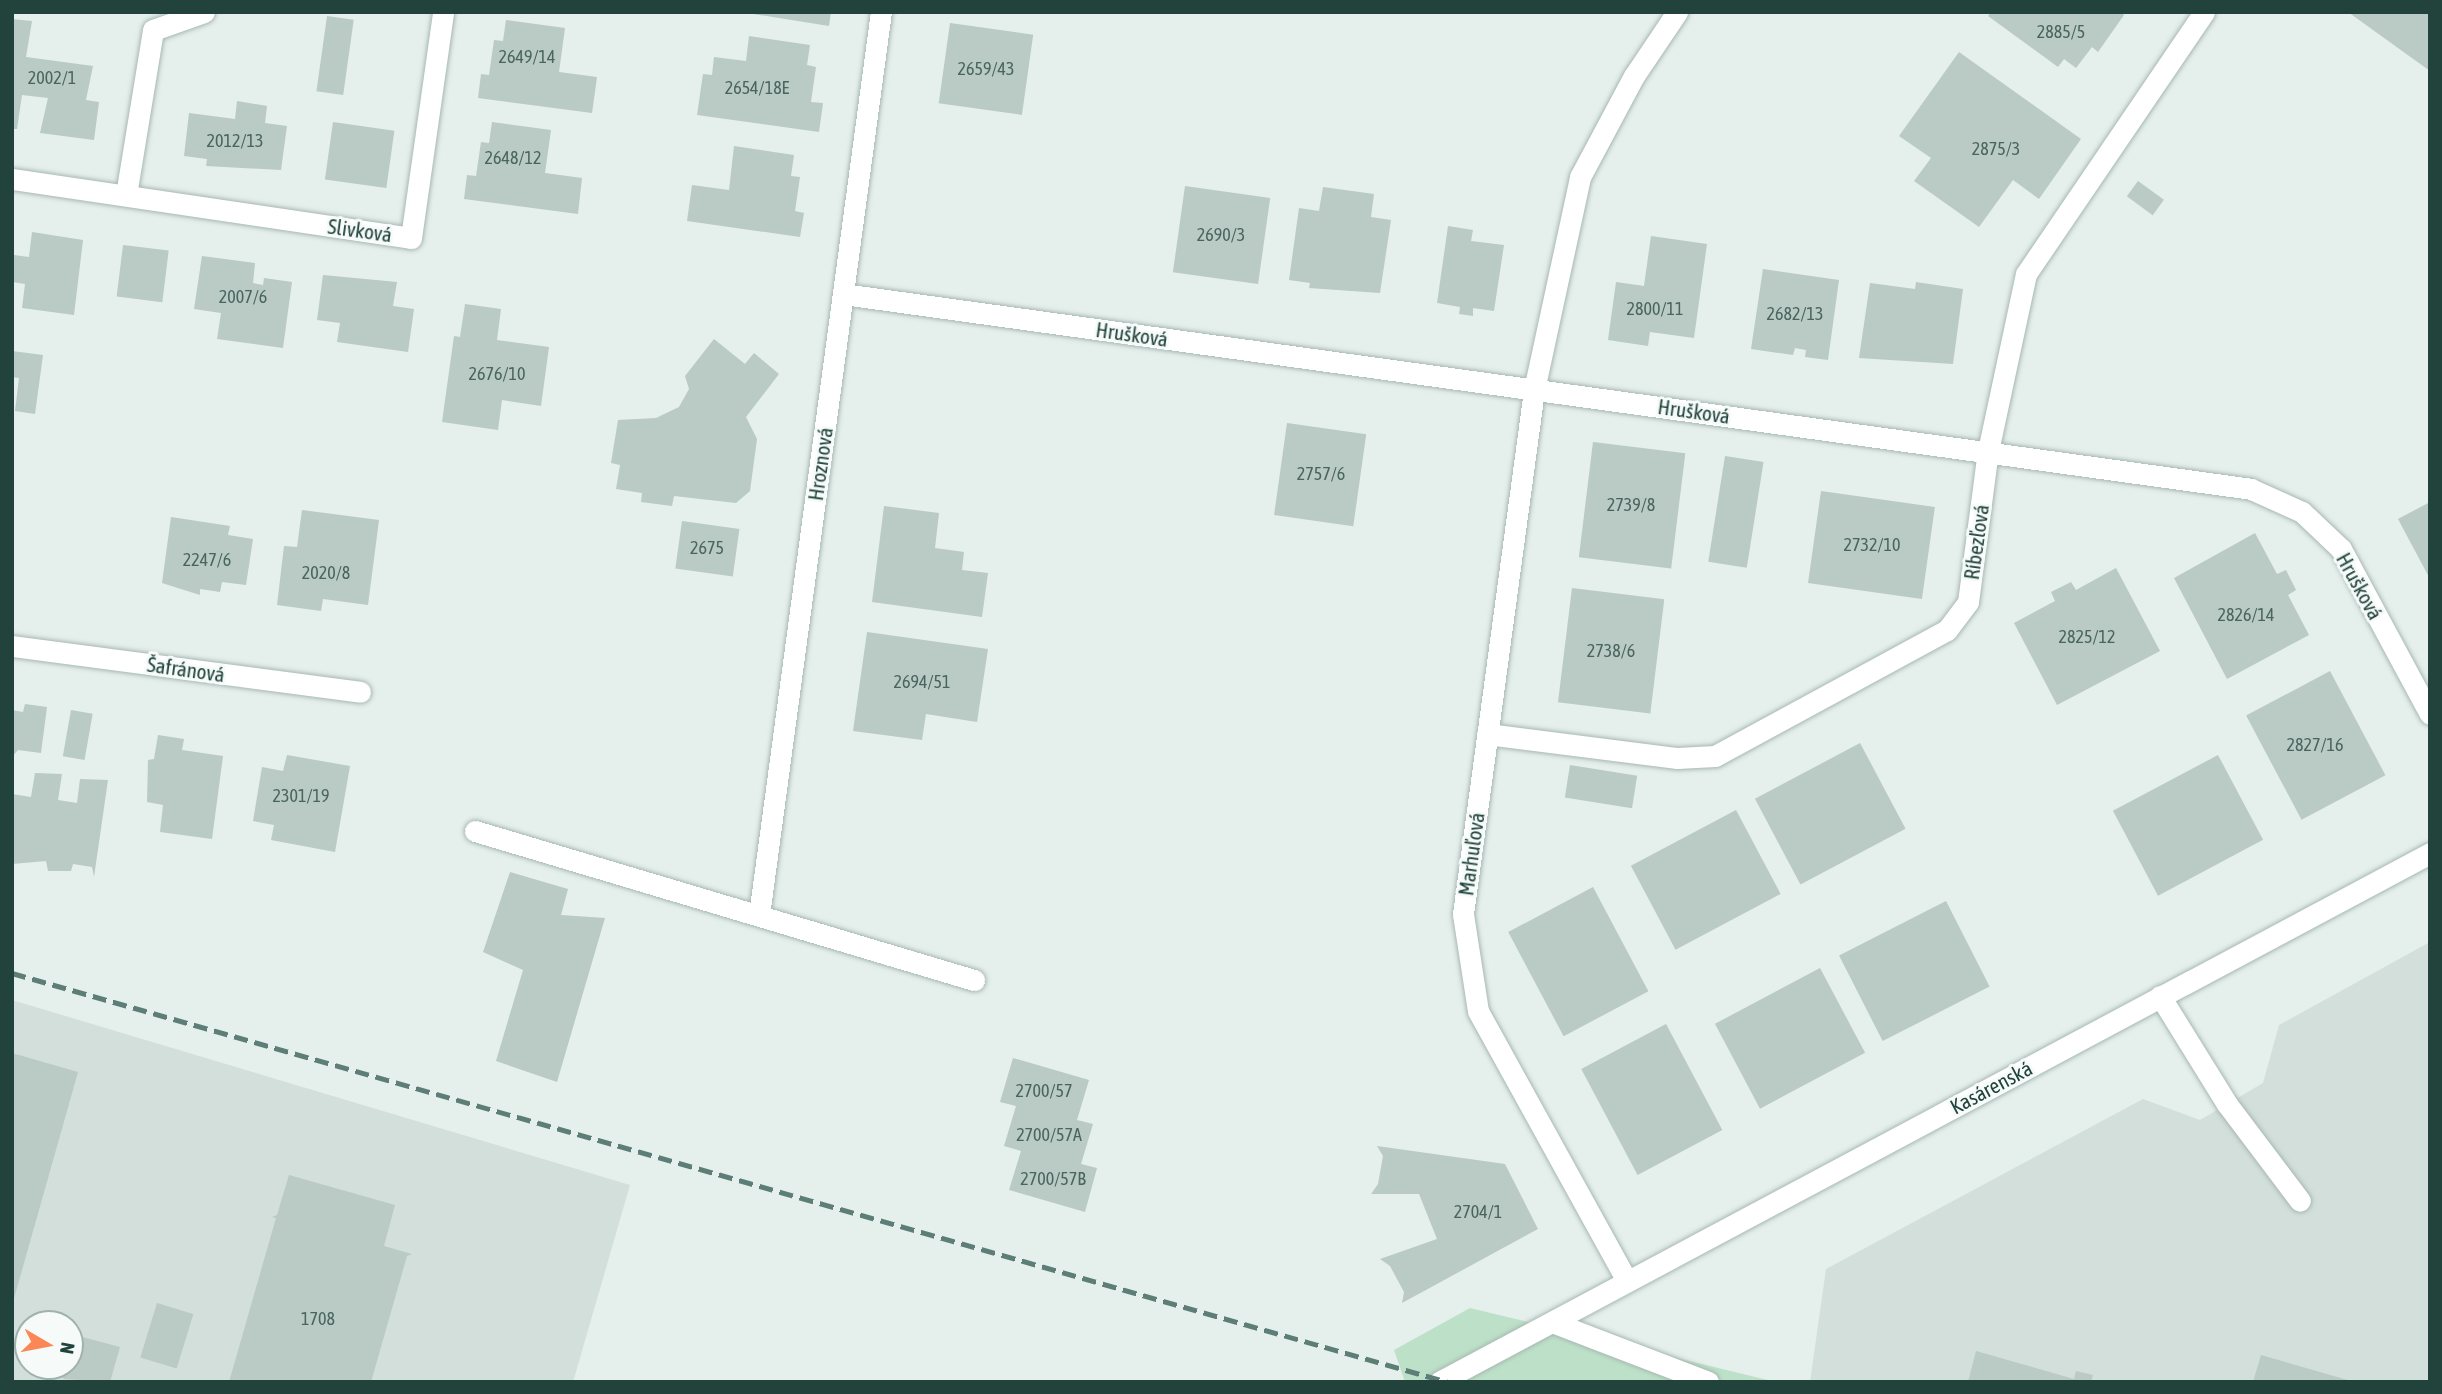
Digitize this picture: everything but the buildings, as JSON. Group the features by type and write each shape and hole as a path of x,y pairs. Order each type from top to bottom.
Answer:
{"street":[{"path":"126,195 153,30 204,12"},
{"name":"Slivková","path":"12,179 411,238 443,12"},
{"name":"Hroznová","path":"759,915 881,12"},
{"name":"Marhuľová","path":"1627,1281 1478,1011 1463,914 1534,390 1580,177 1634,76 1677,12"},
{"name":"Ríbezľová","path":"1487,734 1677,758 1715,756 1947,629 1968,602 1988,451 2026,274 2204,12"},
{"name":"Hrušková","path":"843,294 2251,489 2302,512 2341,549 2430,714"},
{"name":"Šafránová","path":"12,646 360,692"},
{"path":"475,831 974,980"},
{"name":"Kasárenská","path":"1440,1382 2430,853"},
{"path":"2160,996 2227,1104 2300,1201"},
{"path":"1552,1322 1708,1382"}],"shaded area":[{"path":"2430,942 2430,1382 1810,1382 1826,1269 2143,1099 2200,1120 2263,1083 2279,1025"},
{"path":"12,1000 630,1185 573,1382 12,1382"}],"green space":[{"path":"1470,1308 1776,1382 1405,1382 1394,1350"}],"railway":[{"path":"12,973 1448,1382"}]}
